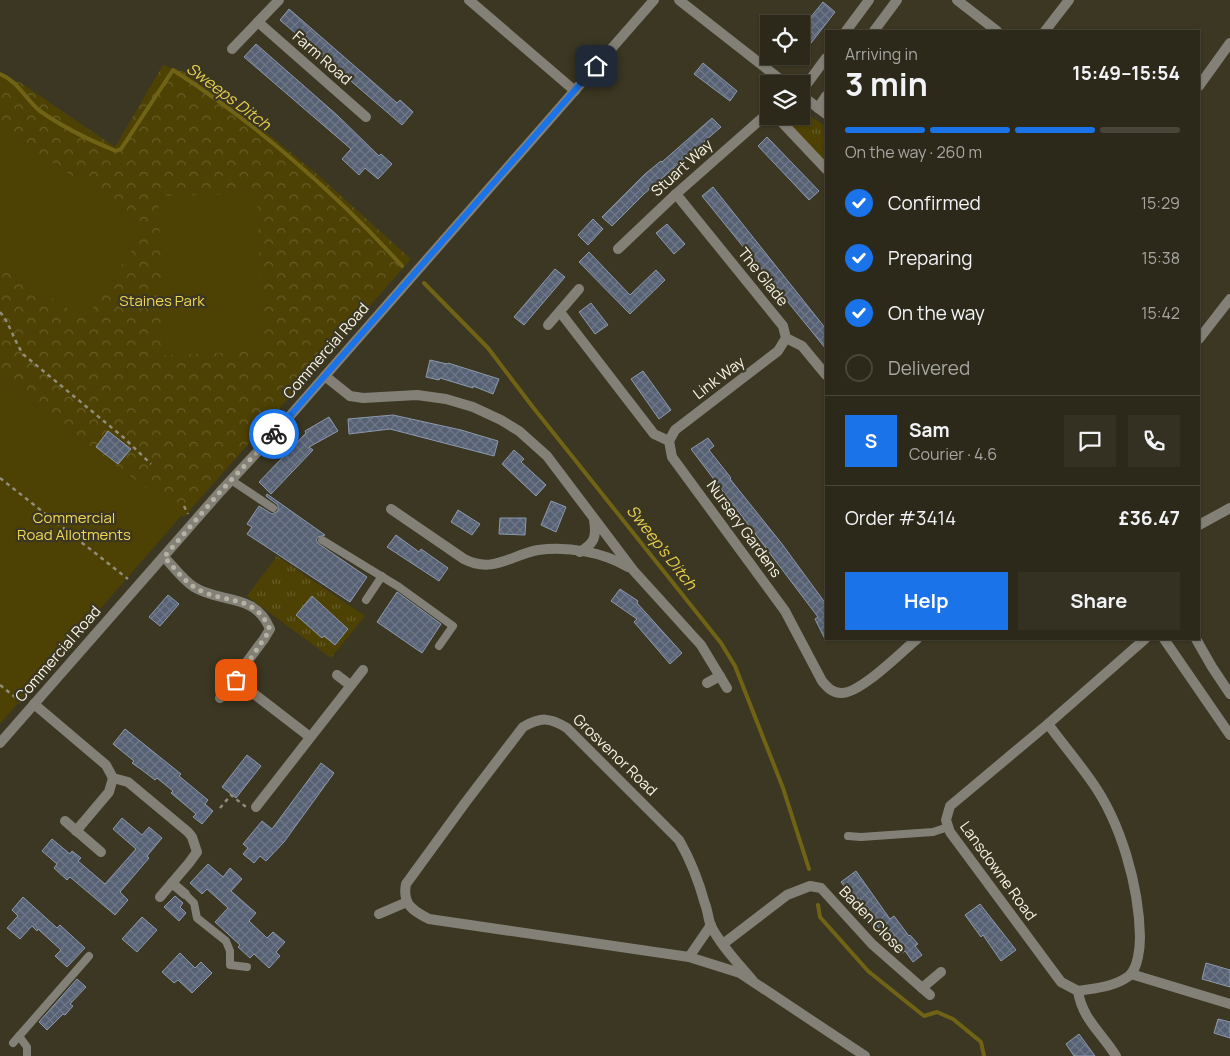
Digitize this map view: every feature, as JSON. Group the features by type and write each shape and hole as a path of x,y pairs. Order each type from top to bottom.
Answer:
{"street":[{"path":"232,49 279,0"},
{"path":"469,0 575,91"},
{"name":"Commercial Road","path":"0,743 654,0"},
{"path":"679,0 775,75"},
{"path":"847,30 869,0"},
{"path":"875,30 897,0"},
{"path":"957,0 996,30"},
{"path":"1046,30 1069,0"},
{"name":"Farm Road","path":"258,22 366,117"},
{"path":"1200,85 1230,43"},
{"path":"810,81 825,59"},
{"path":"810,101 822,111"},
{"name":"Stuart Way","path":"618,249 676,194 760,120"},
{"path":"786,125 825,168"},
{"name":"The Glade","path":"676,194 783,326 786,338 802,346 825,375"},
{"path":"548,325 579,289"},
{"path":"1200,338 1230,299"},
{"path":"560,312 654,434 669,441"},
{"name":"Link Way","path":"669,441 675,430 778,351 786,338"},
{"path":"325,376 350,396 363,398 417,395 446,399 473,407 519,431 547,456 633,570 701,645 727,688"},
{"name":"Nursery Gardens","path":"669,441 672,457 785,611 822,681 829,689 840,693 851,691 862,685 916,640"},
{"path":"391,508 464,559 476,565 490,564 538,550 559,550 591,553 615,560 633,570"},
{"path":"1200,524 1230,508"},
{"path":"580,552 591,544 596,532 593,517"},
{"path":"164,557 193,587 205,593 238,600 256,610 266,620 270,630 236,680 220,698"},
{"name":"Lansdowne Road","path":"1078,991 1061,982 948,828 946,820 950,806 1144,640"},
{"path":"1165,640 1230,735"},
{"path":"1197,640 1230,694"},
{"path":"256,807 363,670"},
{"path":"337,675 350,685"},
{"path":"707,683 720,676"},
{"path":"236,680 310,737"},
{"path":"32,707 106,765 113,778 109,792 76,831"},
{"name":"Grosvenor Road","path":"753,981 723,944 711,925 690,862 679,840 567,728 551,720 543,719 532,722 523,728 406,884 404,895 407,902 418,914 429,920 689,957 740,972 753,981 865,1056"},
{"path":"1048,724 1093,783 1114,822 1132,875 1140,926 1140,953 1131,974 1113,985 1078,991 1086,1016 1109,1044 1116,1056"},
{"path":"113,778 128,782 192,837 197,852 160,897"},
{"path":"65,822 101,852"},
{"path":"172,882 185,894"},
{"name":"Baden Close","path":"723,944 787,895 810,886 821,888 872,944 926,992 941,972"},
{"path":"379,914 407,902"},
{"path":"689,957 711,925"},
{"path":"1131,974 1230,1004"}],"lane":[{"path":"232,480 273,508"},
{"path":"322,540 399,587 453,626 439,646"},
{"path":"366,600 382,576"},
{"path":"848,836 861,837 933,832 948,828"},
{"path":"185,894 194,903 197,918 226,941 230,951 230,965 247,967"},
{"path":"13,1044 88,956"},
{"path":"19,1036 27,1047 27,1056"}],"path":[{"path":"0,312 12,330 24,355 123,437 150,464"},
{"path":"51,378 55,374"},
{"path":"123,437 126,433"},
{"path":"0,478 137,586"},
{"path":"184,506 188,513"},
{"path":"0,685 32,707"},
{"path":"220,808 230,796 253,812 256,807"}],"green space":[{"name":"Staines Park","path":"163,65 190,74 224,98 318,175 411,259 184,517 0,379 0,76 21,83 115,147"},
{"path":"810,115 825,126 825,165 788,125 810,125"},
{"path":"3,130 148,226 85,320 0,264 0,135"},
{"path":"257,194 263,351 165,355 158,196"},
{"name":"Commercial Road Allotments","path":"0,379 182,515 0,724"},
{"path":"277,556 365,616 331,658 247,596"}],"building":[{"path":"823,2 835,12 810,44 810,18"},
{"path":"289,9 397,103 400,100 413,112 402,125 280,20"},
{"path":"256,44 337,115 379,156 381,154 392,164 378,179 365,168 359,175 342,159 351,149 244,57"},
{"path":"703,63 737,91 730,101 694,74"},
{"path":"712,118 721,127 644,194 612,226 602,217 645,174 662,162"},
{"path":"767,137 819,191 809,200 758,146"},
{"path":"713,187 825,328 825,348 702,196"},
{"path":"593,219 603,229 588,245 578,235"},
{"path":"667,224 685,244 674,254 656,233"},
{"path":"589,252 630,295 656,270 665,280 630,314 579,262"},
{"path":"555,269 565,277 524,325 514,317"},
{"path":"591,303 608,325 595,334 579,312"},
{"path":"430,360 448,363 499,379 493,394 473,386 473,388 440,378 439,380 426,377"},
{"path":"643,371 671,410 659,419 631,379"},
{"path":"393,415 461,430 498,441 494,456 390,429 349,434 348,419"},
{"path":"329,417 338,431 309,447 313,450 271,494 259,482 306,433 305,431"},
{"path":"108,431 131,449 118,464 96,447"},
{"path":"708,438 714,446 709,450 825,603 825,639 815,619 818,617 691,449"},
{"path":"514,450 524,459 521,462 546,485 536,496 502,464"},
{"path":"267,494 325,535 318,537 316,540 319,544 367,577 350,602 247,534 252,527 247,524 259,506 272,514 278,511 278,505 266,496"},
{"path":"551,501 566,507 556,532 541,525"},
{"path":"458,510 480,524 472,535 451,522"},
{"path":"500,518 526,518 525,535 499,534"},
{"path":"396,535 419,552 421,549 448,568 439,581 387,547"},
{"path":"620,589 638,601 637,603 682,653 670,664 634,622 637,619 611,601"},
{"path":"397,592 441,624 422,653 377,622"},
{"path":"168,595 179,604 160,626 149,617"},
{"path":"312,596 348,629 335,645 324,636 322,638 296,615"},
{"path":"125,729 181,774 179,776 208,800 205,804 213,811 202,824 193,817 196,814 171,793 173,791 157,778 155,780 132,763 134,761 113,744"},
{"path":"247,755 261,766 236,798 222,787"},
{"path":"321,763 334,773 284,842 266,861 260,856 254,863 243,854 248,848 243,844 262,821 272,829"},
{"path":"122,818 142,835 149,827 162,838 147,856 149,858 120,892 128,900 115,915 70,877 67,880 54,868 57,864 42,851 52,839 70,854 72,851 81,858 78,861 105,884 136,849 113,829"},
{"path":"208,864 223,877 230,868 242,879 231,891 256,913 249,921 267,938 273,932 285,942 276,952 280,956 269,968 254,954 250,958 238,947 240,945 215,922 228,908 207,889 202,894 190,883"},
{"path":"856,871 890,919 894,916 909,936 918,944 915,946 922,955 913,962 905,951 902,953 893,941 890,943 876,924 873,926 841,882"},
{"path":"175,896 183,903 180,907 186,913 179,921 164,907"},
{"path":"23,897 57,928 60,925 85,948 67,967 55,956 61,950 38,929 37,931 32,926 20,939 7,928 18,916 12,910"},
{"path":"980,904 1016,950 1001,961 983,935 981,937 965,915"},
{"path":"142,917 157,930 137,952 122,939"},
{"path":"180,953 195,968 201,962 212,973 192,993 178,980 174,983 162,972"},
{"path":"1206,963 1230,970 1230,987 1202,979"},
{"path":"77,979 86,987 70,1004 73,1006 65,1015 63,1014 47,1030 39,1022"},
{"path":"1218,1019 1230,1022 1230,1038 1214,1033"},
{"path":"1079,1034 1095,1056 1074,1056 1066,1044"}],"waterway":[{"name":"Sweeps Ditch","path":"0,74 12,81 35,107 49,117 77,133 116,151 121,149 173,70 234,112 294,160 350,212 402,266"},
{"name":"Sweep's Ditch","path":"424,283 488,348 721,643 735,666 783,788 809,869"},
{"name":"Sweep's Ditch","path":"818,905 820,917 868,971 924,1016 937,1012 953,1019 981,1042 984,1056"}],"way so far":[{"path":"236,680 270,630 266,620 256,610 238,600 205,593 193,587 164,557 220,492 274,434"}],"route":[{"path":"274,434 596,66"}]}
